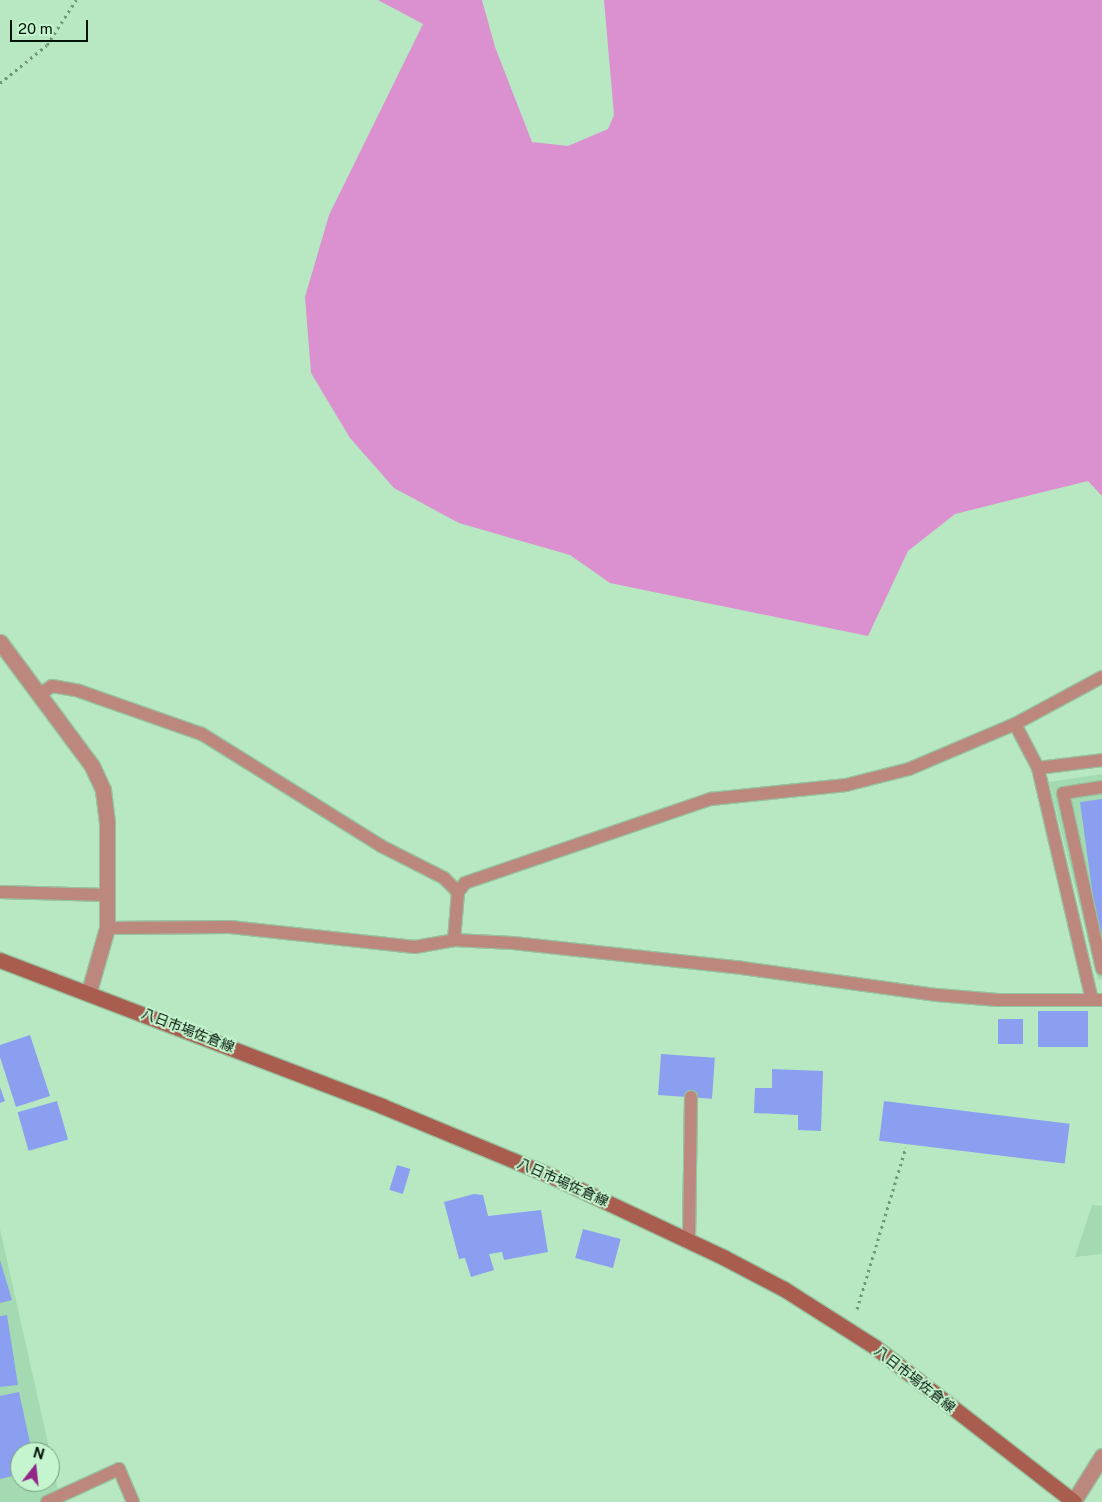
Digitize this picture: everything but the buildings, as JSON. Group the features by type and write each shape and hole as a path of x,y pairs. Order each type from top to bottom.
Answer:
{"main road":[{"name":"八日市場佐倉線","path":"0,960 90,991 382,1106 551,1176 689,1240 784,1289 875,1347 1073,1502"}],"street":[{"path":"0,642 92,766 103,790 107,823 107,928 90,991"},
{"path":"1073,1502 1102,1456"}],"lane":[{"path":"454,940 458,892 465,883 508,866 711,799 846,785 909,768 1015,724 1102,677"},
{"path":"40,694 52,686 79,691 202,734 381,846 444,878 458,892"},
{"path":"1015,724 1038,768 1097,1000"},
{"path":"1038,768 1102,760"},
{"path":"1102,787 1063,793 1102,968"},
{"path":"0,892 107,895"},
{"path":"107,928 230,927 415,948 435,946 454,940 513,942 672,959 937,995 998,1000 1097,1000"},
{"path":"1097,1000 1102,990"},
{"path":"689,1240 692,1097"},
{"path":"47,1502 119,1469 133,1502"}],"path":[{"path":"0,83 47,45 76,0"},
{"path":"857,1309 906,1147"}],"shaded area":[{"path":"378,0 482,0 495,47 532,142 568,146 608,129 614,115 604,0 1102,0 1102,496 1088,481 955,514 908,551 868,636 610,583 570,555 459,523 394,488 350,438 311,373 305,297 329,215 423,24"},
{"path":"1102,774 1102,979 1098,980 1049,782"},
{"path":"1092,1205 1102,1206 1102,1254 1075,1257"},
{"path":"0,1229 48,1442 10,1442 10,1492 55,1492 40,1502 0,1502"}]}
